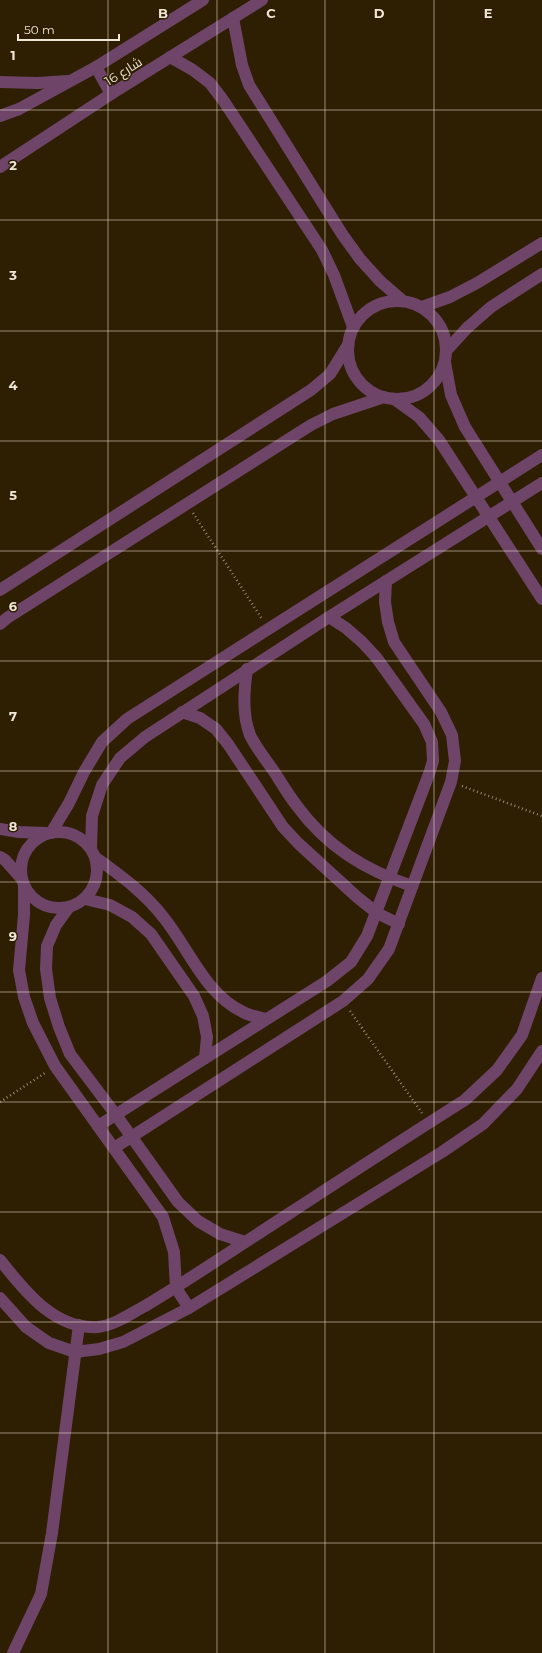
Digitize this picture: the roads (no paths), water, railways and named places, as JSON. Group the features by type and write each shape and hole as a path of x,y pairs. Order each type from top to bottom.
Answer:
{"street":[{"name":"شارع 16","path":"0,116 19,109 96,67 203,0"},
{"name":"شارع 16","path":"0,168 112,94 262,0"},
{"path":"233,18 242,65 249,86 342,234 360,259 380,281 403,301"},
{"path":"170,57 193,70 210,83 223,100 322,250 334,275 353,326"},
{"path":"96,67 112,94"},
{"path":"0,82 37,83 73,80"},
{"path":"422,307 450,297 477,283 542,243"},
{"path":"0,624 311,425 356,405 389,398 414,396 430,386 437,379 446,356 467,328 491,307 542,274"},
{"path":"0,590 311,390 330,374 348,345 353,326 374,306 384,302 403,301 422,307 440,326 445,338 451,395 464,427 542,549"},
{"path":"348,345 350,365 360,382 375,394 389,398 419,417 439,440 542,599"},
{"path":"189,1308 176,1288 174,1252 163,1217 55,1066 33,1023 24,997 20,970 24,915 20,864 25,851 34,840 49,833 69,803 84,772 102,742 128,719 542,455"},
{"path":"0,857 5,860 32,898 43,905 56,909 69,907 85,899 94,887 97,872 93,853 92,816 102,785 120,758 145,737 247,669 542,483"},
{"path":"114,1148 343,1001 368,979 389,949 451,782 455,761 452,735 441,712 394,642 388,622 385,602 386,581"},
{"path":"98,1126 327,981 351,962 367,936 431,768 433,761 432,742 424,724 376,657 346,628 328,617"},
{"path":"247,669 244,691 245,714 250,736 297,807 323,836 365,867 389,878 412,886"},
{"path":"182,712 200,718 216,729 228,744 283,827 323,867 377,912 399,924"},
{"path":"0,829 19,832 62,832 74,835 83,841 93,853 143,895 164,918 208,982 224,1000 244,1013 266,1019"},
{"path":"85,899 110,905 132,917 151,934 194,996 203,1016 207,1037 205,1058"},
{"path":"69,907 56,925 47,946 46,969 50,998 58,1027 70,1054 116,1115 178,1202 198,1222 220,1234 245,1242"},
{"path":"0,1260 24,1290 40,1305 58,1317 79,1325 98,1327 117,1322 176,1288 465,1100 497,1070 522,1035 542,978"},
{"path":"0,1298 26,1327 49,1342 75,1352 99,1349 123,1342 189,1308 442,1152 483,1124 517,1089 542,1051"},
{"path":"13,1653 40,1594 52,1533 79,1325"}]}
